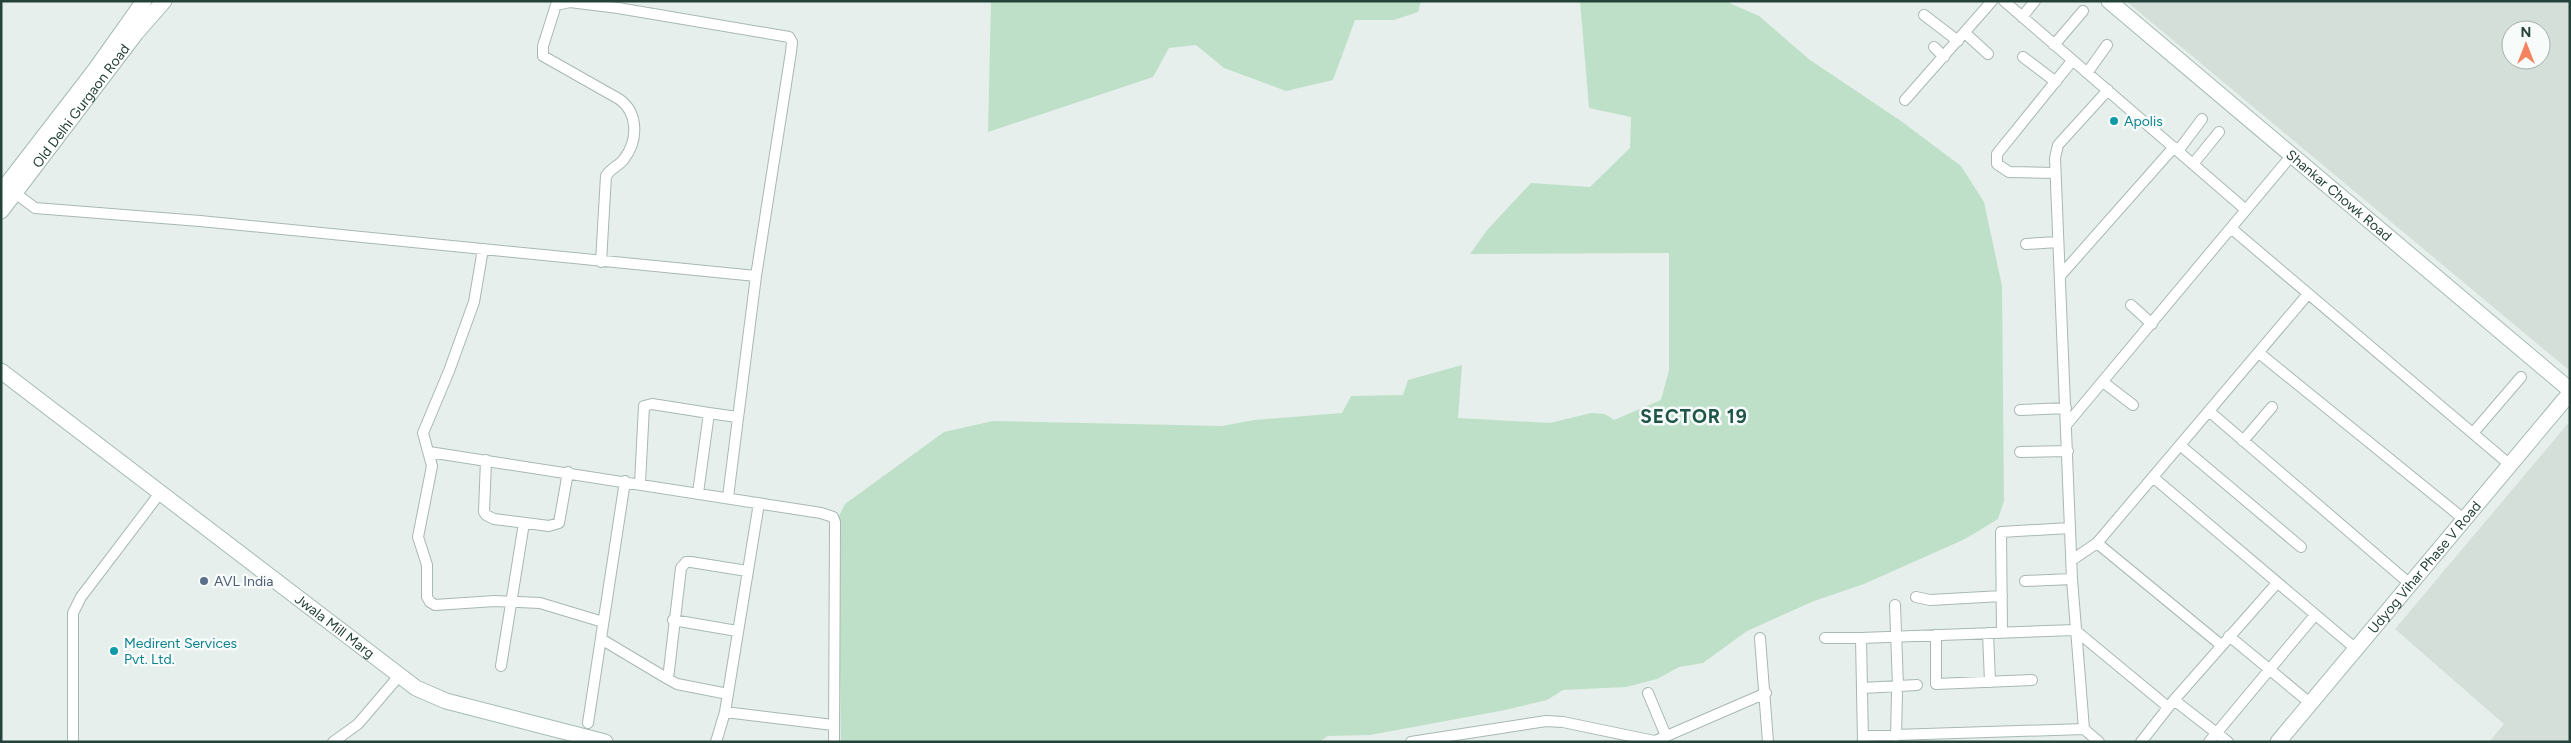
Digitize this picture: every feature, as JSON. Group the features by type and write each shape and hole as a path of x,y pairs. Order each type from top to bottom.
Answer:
{"main road":[{"name":"Old Delhi Gurgaon Road","path":"1,211 8,190 144,1"},
{"name":"Old Delhi Gurgaon Road","path":"8,190 164,1"},
{"name":"Shankar Chowk Road","path":"2109,1 2570,392"},
{"name":"Shankar Chowk Road","path":"2120,1 2570,377"},
{"name":"Jwala Mill Marg","path":"1,371 416,688 446,701 605,742"},
{"name":"Udyog Vihar Phase V Road","path":"2278,742 2570,392"}],"street":[{"path":"1905,100 1992,1"},
{"path":"2004,1 2246,210"},
{"path":"2022,18 2035,1"},
{"path":"602,262 606,176 623,160 628,151 634,136 633,117 630,108 619,99 544,56 543,46 556,5 561,3 618,8 789,37 792,42 791,52 756,276 728,497"},
{"path":"2054,45 2083,10"},
{"path":"1924,14 1988,54"},
{"path":"2087,73 2107,45"},
{"path":"1934,47 1944,56"},
{"path":"2024,57 2056,82"},
{"path":"2055,173 2009,172 1997,164 1996,154 2072,61"},
{"path":"2099,742 2084,729 2072,579 2055,173 2058,145 2108,90"},
{"path":"2060,276 2202,119"},
{"path":"2193,164 2219,132"},
{"path":"2067,424 2232,229 2291,156"},
{"path":"8,190 35,208 200,221 756,276"},
{"path":"2232,229 2509,464"},
{"path":"2026,244 2058,242"},
{"path":"483,249 471,310 449,371 423,433 424,444 429,452 430,473 418,529 420,544 427,565 426,592 430,602 444,605 513,601 540,602 603,622"},
{"path":"2072,560 2097,543 2210,412 2308,294"},
{"path":"2131,306 2152,324"},
{"path":"2259,353 2465,520"},
{"path":"2473,433 2520,377"},
{"path":"2103,382 2134,405"},
{"path":"640,483 644,406 652,404 737,417"},
{"path":"2243,441 2272,407"},
{"path":"2020,410 2066,408"},
{"path":"2210,412 2410,584"},
{"path":"698,493 709,413"},
{"path":"2181,446 2301,548"},
{"path":"2020,452 2068,451"},
{"path":"429,452 640,483 827,514 835,522 834,742"},
{"path":"486,460 484,507 486,515 494,519 549,526 559,523 568,472"},
{"path":"2154,478 2356,649"},
{"path":"588,723 625,481"},
{"path":"72,742 73,613 81,597 160,493"},
{"path":"716,742 725,712 746,572 759,503"},
{"path":"500,666 513,601 524,523"},
{"path":"2002,632 2001,532 2070,528"},
{"path":"2097,543 2221,645"},
{"path":"668,679 673,620 683,564 691,562 746,572"},
{"path":"2025,581 2072,579"},
{"path":"2141,742 2171,703 2277,582"},
{"path":"1916,597 1930,600 2002,596"},
{"path":"1895,605 1898,690 1896,736"},
{"path":"2209,742 2315,615"},
{"path":"673,620 737,631"},
{"path":"1825,638 2076,630 2171,703 2228,742"},
{"path":"1988,633 1990,682"},
{"path":"1936,635 1936,684 2032,680"},
{"path":"2229,636 2310,703"},
{"path":"1760,638 1766,693 1768,742"},
{"path":"1861,638 1863,739 1896,736 1949,738 2012,737 2084,729"},
{"path":"602,639 677,684 728,694"},
{"path":"333,742 358,724 399,676"},
{"path":"1863,688 1898,690 1917,685"},
{"path":"1648,693 1660,740"},
{"path":"1410,742 1546,721 1563,722 1660,740 1766,693"},
{"path":"725,712 834,725"}],"shaded area":[{"path":"2126,1 2570,1 2570,371"},
{"path":"2570,421 2570,742 2489,742 2504,724 2395,629"}],"green space":[{"path":"991,1 1421,1 1418,12 1394,20 1355,20 1333,80 1286,91 1224,68 1196,45 1169,48 1153,77 988,132"},
{"path":"1580,1 1725,1 1759,16 1810,60 1901,121 1961,166 1984,202 2002,286 2004,501 1998,519 1965,539 1864,584 1814,601 1747,631 1703,663 1679,667 1657,679 1626,687 1563,690 1547,700 1505,710 1370,735 1328,736 1319,742 841,742 838,518 845,504 944,432 993,421 1222,426 1254,420 1342,413 1351,396 1403,395 1408,380 1462,365 1458,418 1550,423 1591,413 1605,414 1614,420 1661,400 1669,370 1669,253 1470,254 1488,229 1531,183 1590,187 1630,148 1631,117 1589,108"}],"place":[{"name":"Apolis","path":"2114,121"},
{"name":"AVL India","path":"204,581"},
{"name":"Medirent Services Pvt. Ltd.","path":"114,651"}],"district":[{"name":"SECTOR 19","path":"1694,416"}]}
